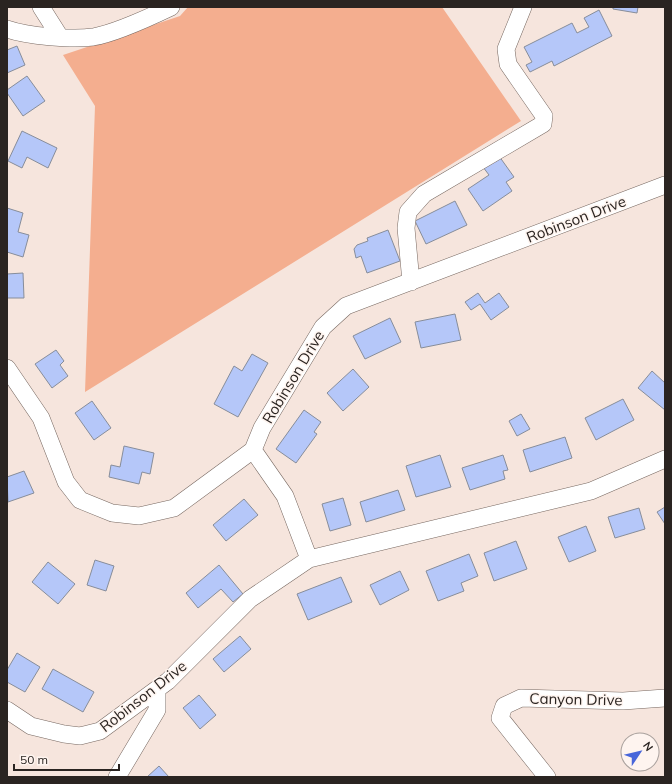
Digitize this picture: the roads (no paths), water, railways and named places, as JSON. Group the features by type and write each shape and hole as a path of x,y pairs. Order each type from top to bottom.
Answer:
{"street":[{"path":"41,7 60,37"},
{"path":"7,29 22,34 60,37 93,37 129,25 171,7"},
{"path":"411,282 406,228 408,212 424,194 543,124 544,116 508,64 506,49 523,7"},
{"name":"Robinson Drive","path":"253,450 262,428 323,327 346,306 665,185"},
{"path":"7,368 41,418 66,482 80,500 112,513 139,516 174,508 253,450 285,496 309,559"},
{"name":"Robinson Drive","path":"7,710 31,726 64,734 90,735 100,732 115,722 181,669 250,599 309,559 591,491 665,459"},
{"path":"117,777 157,710 157,689"},
{"name":"Canyon Drive","path":"547,777 500,718 504,706 521,698 623,701 665,698"}]}
